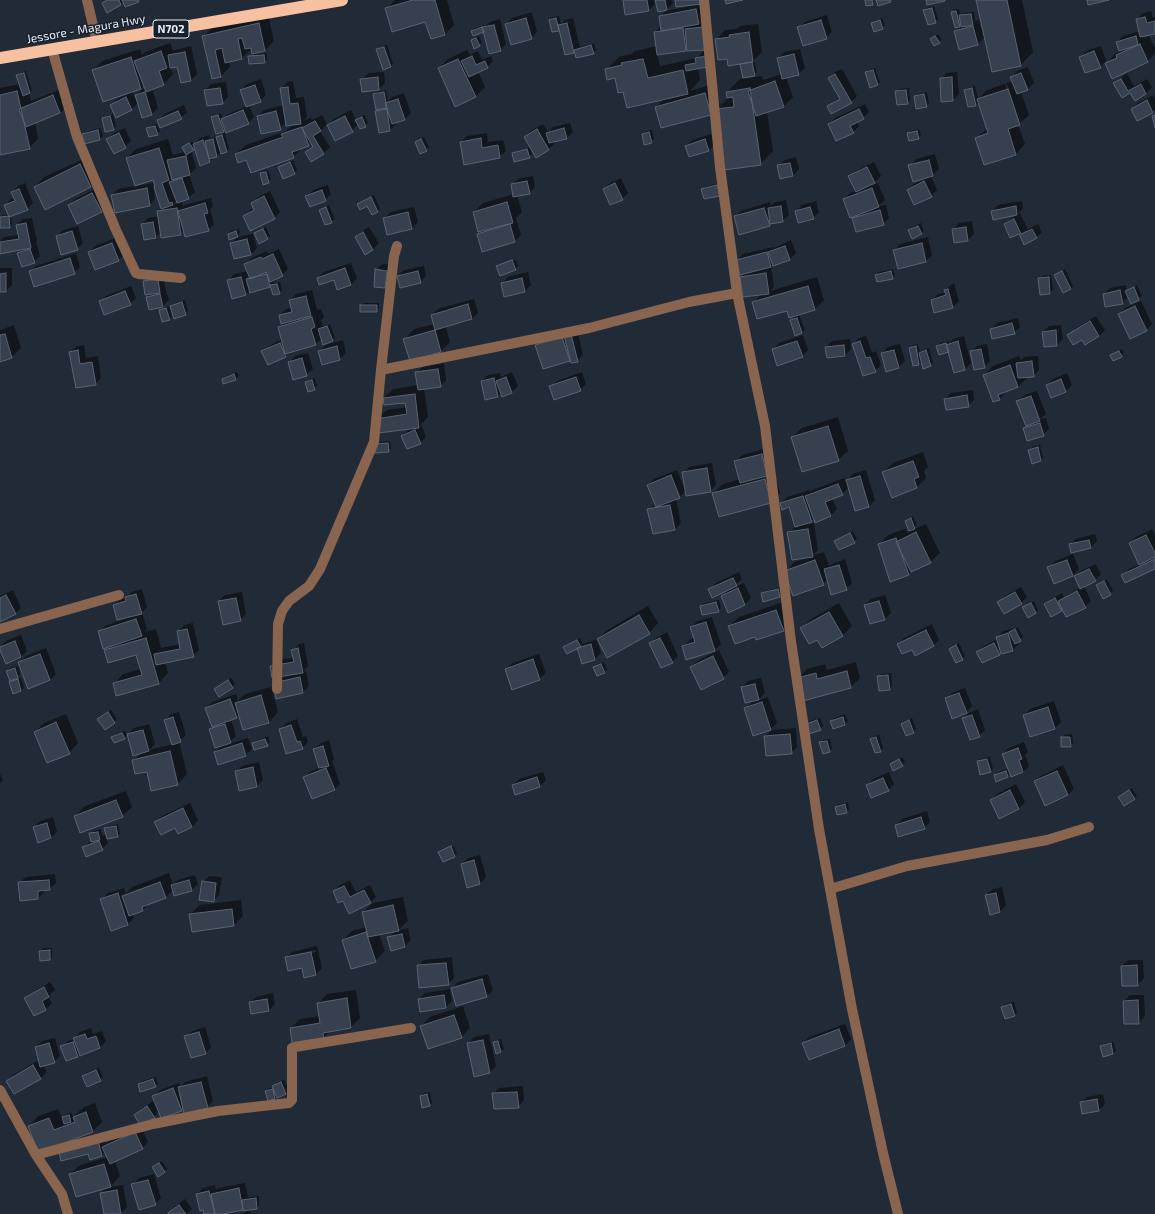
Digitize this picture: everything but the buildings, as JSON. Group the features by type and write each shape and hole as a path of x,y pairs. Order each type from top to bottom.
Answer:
{"highway":[{"name":"Jessore - Magura Hwy","path":"0,58 342,0"}],"street":[{"path":"87,0 97,42"},
{"path":"704,0 720,167 736,293 765,426 791,641 819,829 852,1009 898,1214"},
{"path":"52,49 76,137 136,273 181,278"},
{"path":"277,689 278,624 282,611 289,601 309,586 320,570 374,442 380,370 394,256 397,246"},
{"path":"380,370 589,328 689,302 736,293"},
{"path":"0,629 119,595"},
{"path":"830,889 907,866 1047,840 1089,826"},
{"path":"36,1155 218,1111 289,1103 292,1100 292,1048 411,1028"},
{"path":"0,1090 36,1155 62,1194 68,1214"}]}
